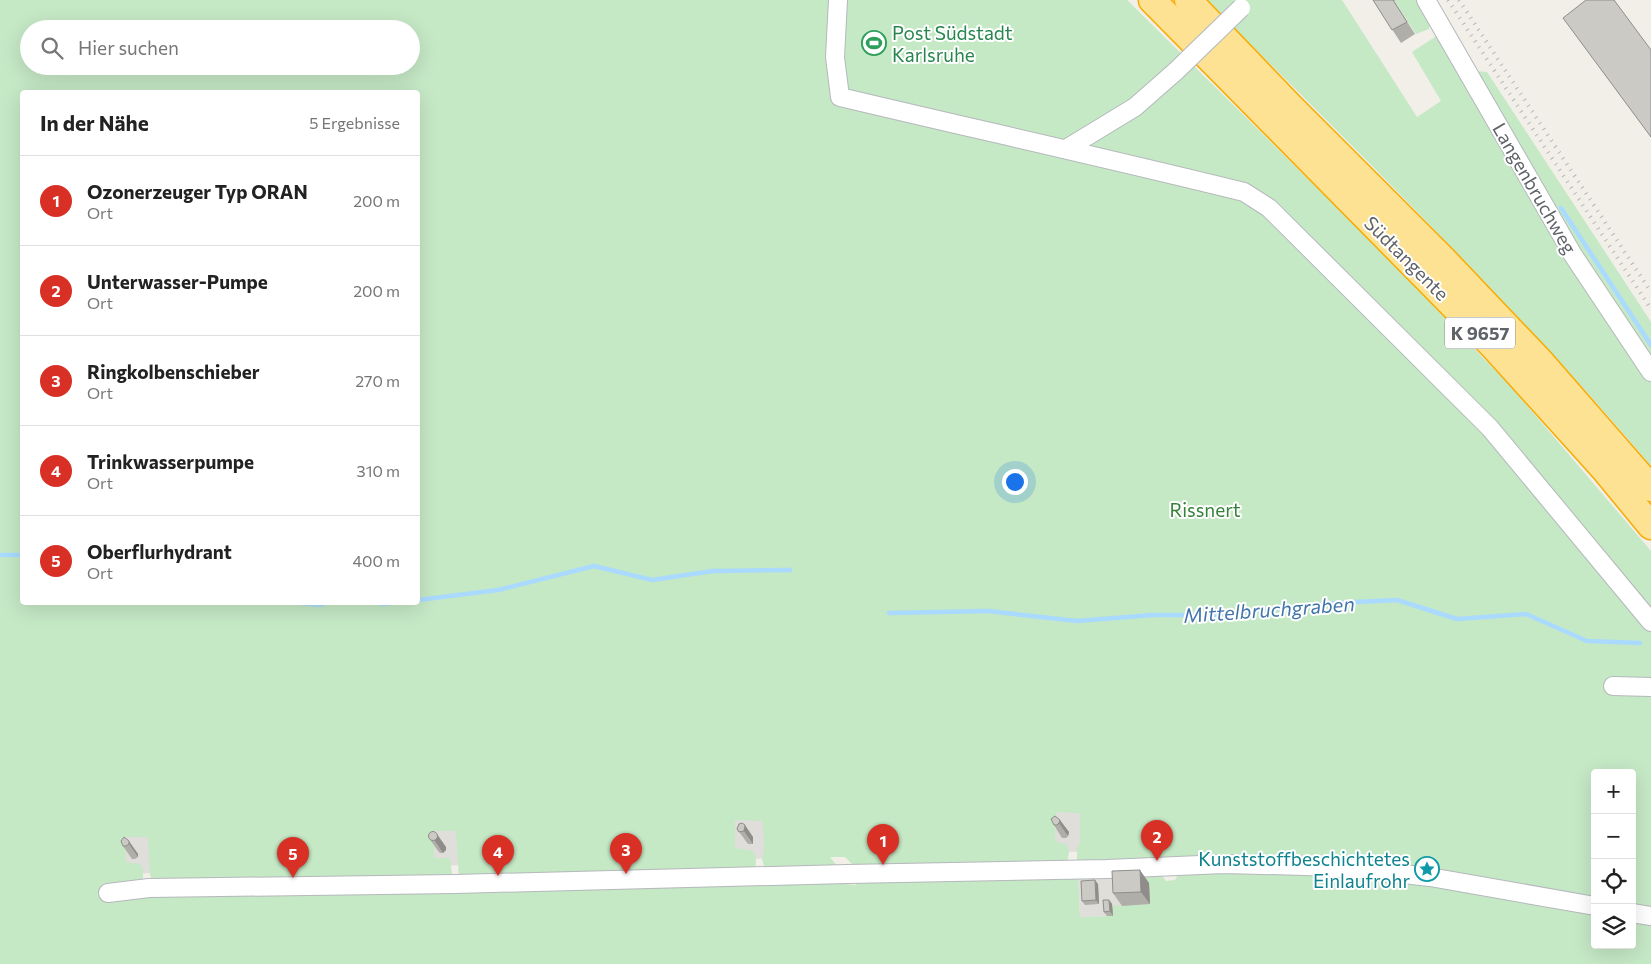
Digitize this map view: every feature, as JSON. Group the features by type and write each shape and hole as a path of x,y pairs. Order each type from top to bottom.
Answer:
{"highway":[{"name":"Südtangente","path":"1152,0 1492,345 1598,462 1651,526"},
{"name":"Südtangente","path":"1190,1 1291,107 1443,259 1609,438 1651,488"}],"lane":[{"path":"838,0 835,57 840,97 1244,192 1269,208 1490,428 1651,622"},
{"name":"Langenbruchweg","path":"1426,0 1573,255 1651,372"},
{"path":"1066,149 1135,107 1176,71 1245,4"},
{"path":"1613,686 1651,687"},
{"path":"108,893 149,888 455,884 1107,869 1224,864 1359,869 1430,878 1591,905"},
{"path":"1636,914 1651,916"}],"shaded area":[{"path":"1093,795 1094,851 1042,853 1040,796"},
{"path":"773,802 775,858 723,860 721,804"},
{"path":"467,808 468,865 416,866 414,810"},
{"path":"160,816 161,873 109,874 107,818"},
{"path":"1159,874 1160,915 1080,917 1078,876"}],"green space":[{"name":"Rissnert","path":"0,0 1127,0 1391,261 1512,388 1651,551 1651,964 0,964","holes":["1056,812 1080,813 1080,842 1077,848 1077,862 1081,866 1227,862 1379,866 1585,901 1583,909 1440,882 1330,871 1200,869 1185,870 1175,880 1166,881 1160,873 1153,871 1111,873 1112,881 1115,884 1149,883 1150,904 1112,906 1112,916 1080,917 1078,876 1103,875 1103,873 854,877 856,885 845,884 843,878 795,878 118,893 108,899 107,888 139,886 143,882 143,869 140,864 126,862 125,837 148,837 150,873 152,882 157,885 449,882 452,874 450,858 434,858 434,831 456,831 459,880 755,873 756,859 753,851 735,848 735,820 763,821 764,850 762,859 766,873 841,871 830,857 845,857 854,866 862,870 1063,867 1067,864 1069,852 1067,845 1056,841 1055,838"]},
{"path":"1206,0 1342,0 1417,117 1441,101 1412,52 1441,33 1462,70 1487,72 1651,322 1651,466 1544,345 1433,228"},
{"path":"1397,0 1419,0 1431,20 1429,29 1416,34 1395,2"}],"building":[{"path":"1373,0 1393,0 1407,22 1392,30"},
{"path":"1586,0 1614,0 1651,50 1651,137 1563,18"},
{"path":"1055,816 1060,820 1057,825 1054,825 1051,819"},
{"path":"739,824 745,825 744,831 739,832 737,829"},
{"path":"433,832 437,836 433,840 429,836"},
{"path":"124,837 129,841 129,844 126,846 123,846 121,841"},
{"path":"1140,870 1141,892 1113,893 1112,871"},
{"path":"1095,880 1096,900 1082,901 1081,881"},
{"path":"1103,900 1109,900 1110,911 1104,912"}],"waterway":[{"path":"1561,208 1651,345"},
{"name":"Mittelbruchgraben","path":"0,555 20,555"},
{"name":"Mittelbruchgraben","path":"420,600 498,590 594,566 652,580 713,571 790,570"},
{"name":"Mittelbruchgraben","path":"889,613 988,611 1077,621 1153,615 1214,615 1336,603 1397,600 1457,619 1526,614 1587,641 1640,643"}],"railway":[{"path":"1448,0 1651,309"},
{"path":"1459,0 1651,292"}],"place":[{"name":"Post Südstadt Karlsruhe","path":"874,43"},
{"name":"Unterwasser-Pumpe","path":"1157,861"},
{"name":"Ozonerzeuger Typ ORAN","path":"883,865"},
{"name":"Kunststoffbeschichtetes Einlaufrohr","path":"1427,869"},
{"name":"Ringkolbenschieber","path":"626,874"},
{"name":"Trinkwasserpumpe","path":"498,876"},
{"name":"Oberflurhydrant","path":"293,878"}]}
